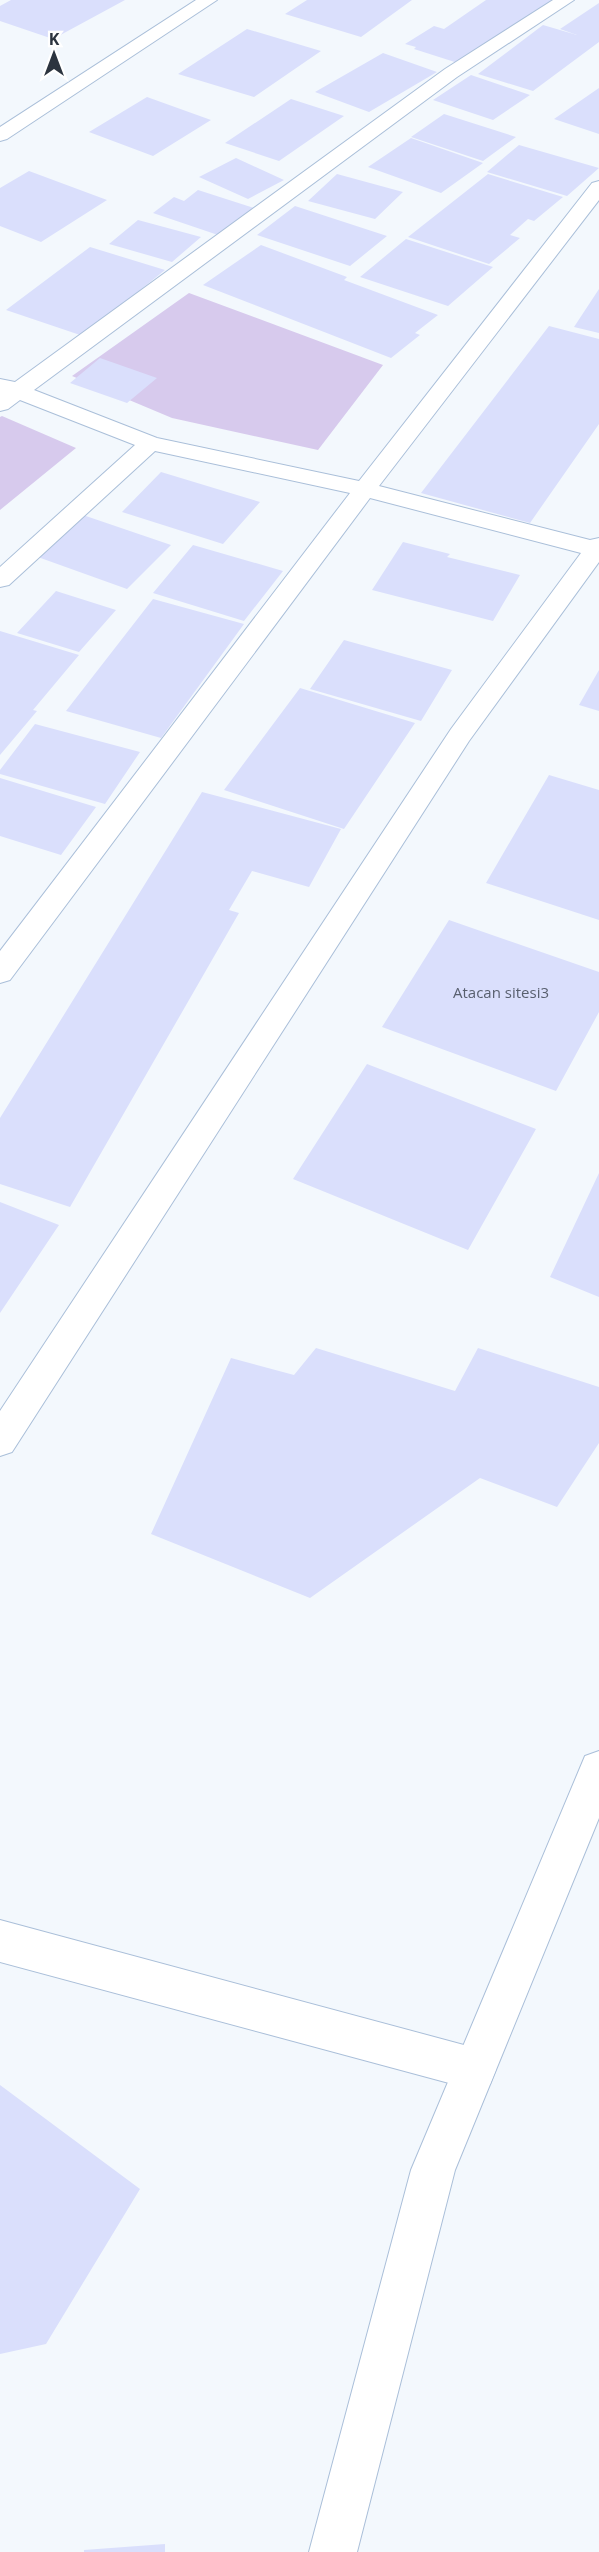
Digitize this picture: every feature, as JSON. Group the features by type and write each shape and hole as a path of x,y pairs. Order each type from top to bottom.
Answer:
{"street":[{"path":"0,135 208,0"},
{"path":"0,404 9,388 451,73 565,0"},
{"path":"0,972 76,874 363,489 507,301 599,187"},
{"path":"0,1441 460,735 588,577 597,547 363,489 150,443 9,388"},
{"path":"0,580 150,443"},
{"path":"333,2552 433,2170 599,1770"},
{"path":"0,1941 475,2069"}],"shaded area":[{"path":"189,293 383,365 318,450 172,418 72,376"},
{"path":"0,417 76,448 0,510"}],"building":[{"path":"11,0 125,0 53,39 0,21 0,6"},
{"path":"307,0 412,0 361,37 285,14"},
{"path":"486,0 552,0 461,64 405,44 434,26 444,29"},
{"path":"599,3 599,42 533,91 478,74 543,25 577,35 560,29"},
{"path":"247,29 321,51 254,97 178,74"},
{"path":"383,53 437,72 369,112 315,92"},
{"path":"471,75 530,95 493,120 433,100"},
{"path":"599,88 599,134 554,119"},
{"path":"147,97 211,120 153,156 89,132"},
{"path":"291,99 344,116 279,161 225,143"},
{"path":"444,114 516,137 483,161 411,137"},
{"path":"411,138 483,163 441,193 368,167"},
{"path":"519,145 599,168 567,196 487,172"},
{"path":"236,158 284,180 248,199 199,177"},
{"path":"29,171 107,200 41,242 0,226 0,188"},
{"path":"337,174 403,192 375,219 308,201"},
{"path":"488,174 563,197 534,221 528,219 510,235 520,238 489,264 408,237"},
{"path":"198,190 254,208 218,235 153,213 174,197 184,201"},
{"path":"295,206 387,236 350,266 257,235"},
{"path":"138,220 201,237 172,262 109,244"},
{"path":"406,239 493,267 448,306 360,277"},
{"path":"261,245 347,277 344,280 438,315 415,333 420,335 391,358 203,285"},
{"path":"90,247 165,270 83,336 6,310"},
{"path":"599,289 599,333 574,327"},
{"path":"549,326 599,339 599,424 530,523 421,493"},
{"path":"100,358 157,378 127,403 70,383"},
{"path":"161,472 260,502 223,544 122,512"},
{"path":"80,514 171,545 127,589 35,556"},
{"path":"403,542 450,554 447,557 520,575 493,621 372,590"},
{"path":"193,545 283,571 244,621 153,593"},
{"path":"56,591 116,610 79,652 17,633"},
{"path":"153,599 244,624 161,738 66,711"},
{"path":"0,631 79,655 33,710 37,711 0,755"},
{"path":"344,640 452,670 421,721 310,689"},
{"path":"599,670 599,711 579,705"},
{"path":"300,688 415,723 344,829 224,790"},
{"path":"35,724 140,752 105,804 0,774 0,770"},
{"path":"549,775 599,790 599,920 486,883"},
{"path":"0,778 96,807 61,855 0,836"},
{"path":"202,792 341,829 309,887 252,871 229,910 239,913 70,1207 0,1184 0,1118"},
{"path":"449,920 599,972 599,1012 556,1091 382,1027"},
{"path":"367,1064 536,1129 468,1250 293,1179"},
{"path":"599,1173 599,1297 550,1277"},
{"path":"0,1202 59,1225 0,1313"},
{"path":"316,1348 455,1391 478,1348 599,1387 599,1443 557,1507 480,1478 310,1598 151,1534 231,1358 294,1375"},
{"path":"0,2085 140,2189 46,2344 0,2354"},
{"path":"165,2544 165,2552 84,2552 84,2550"}]}
